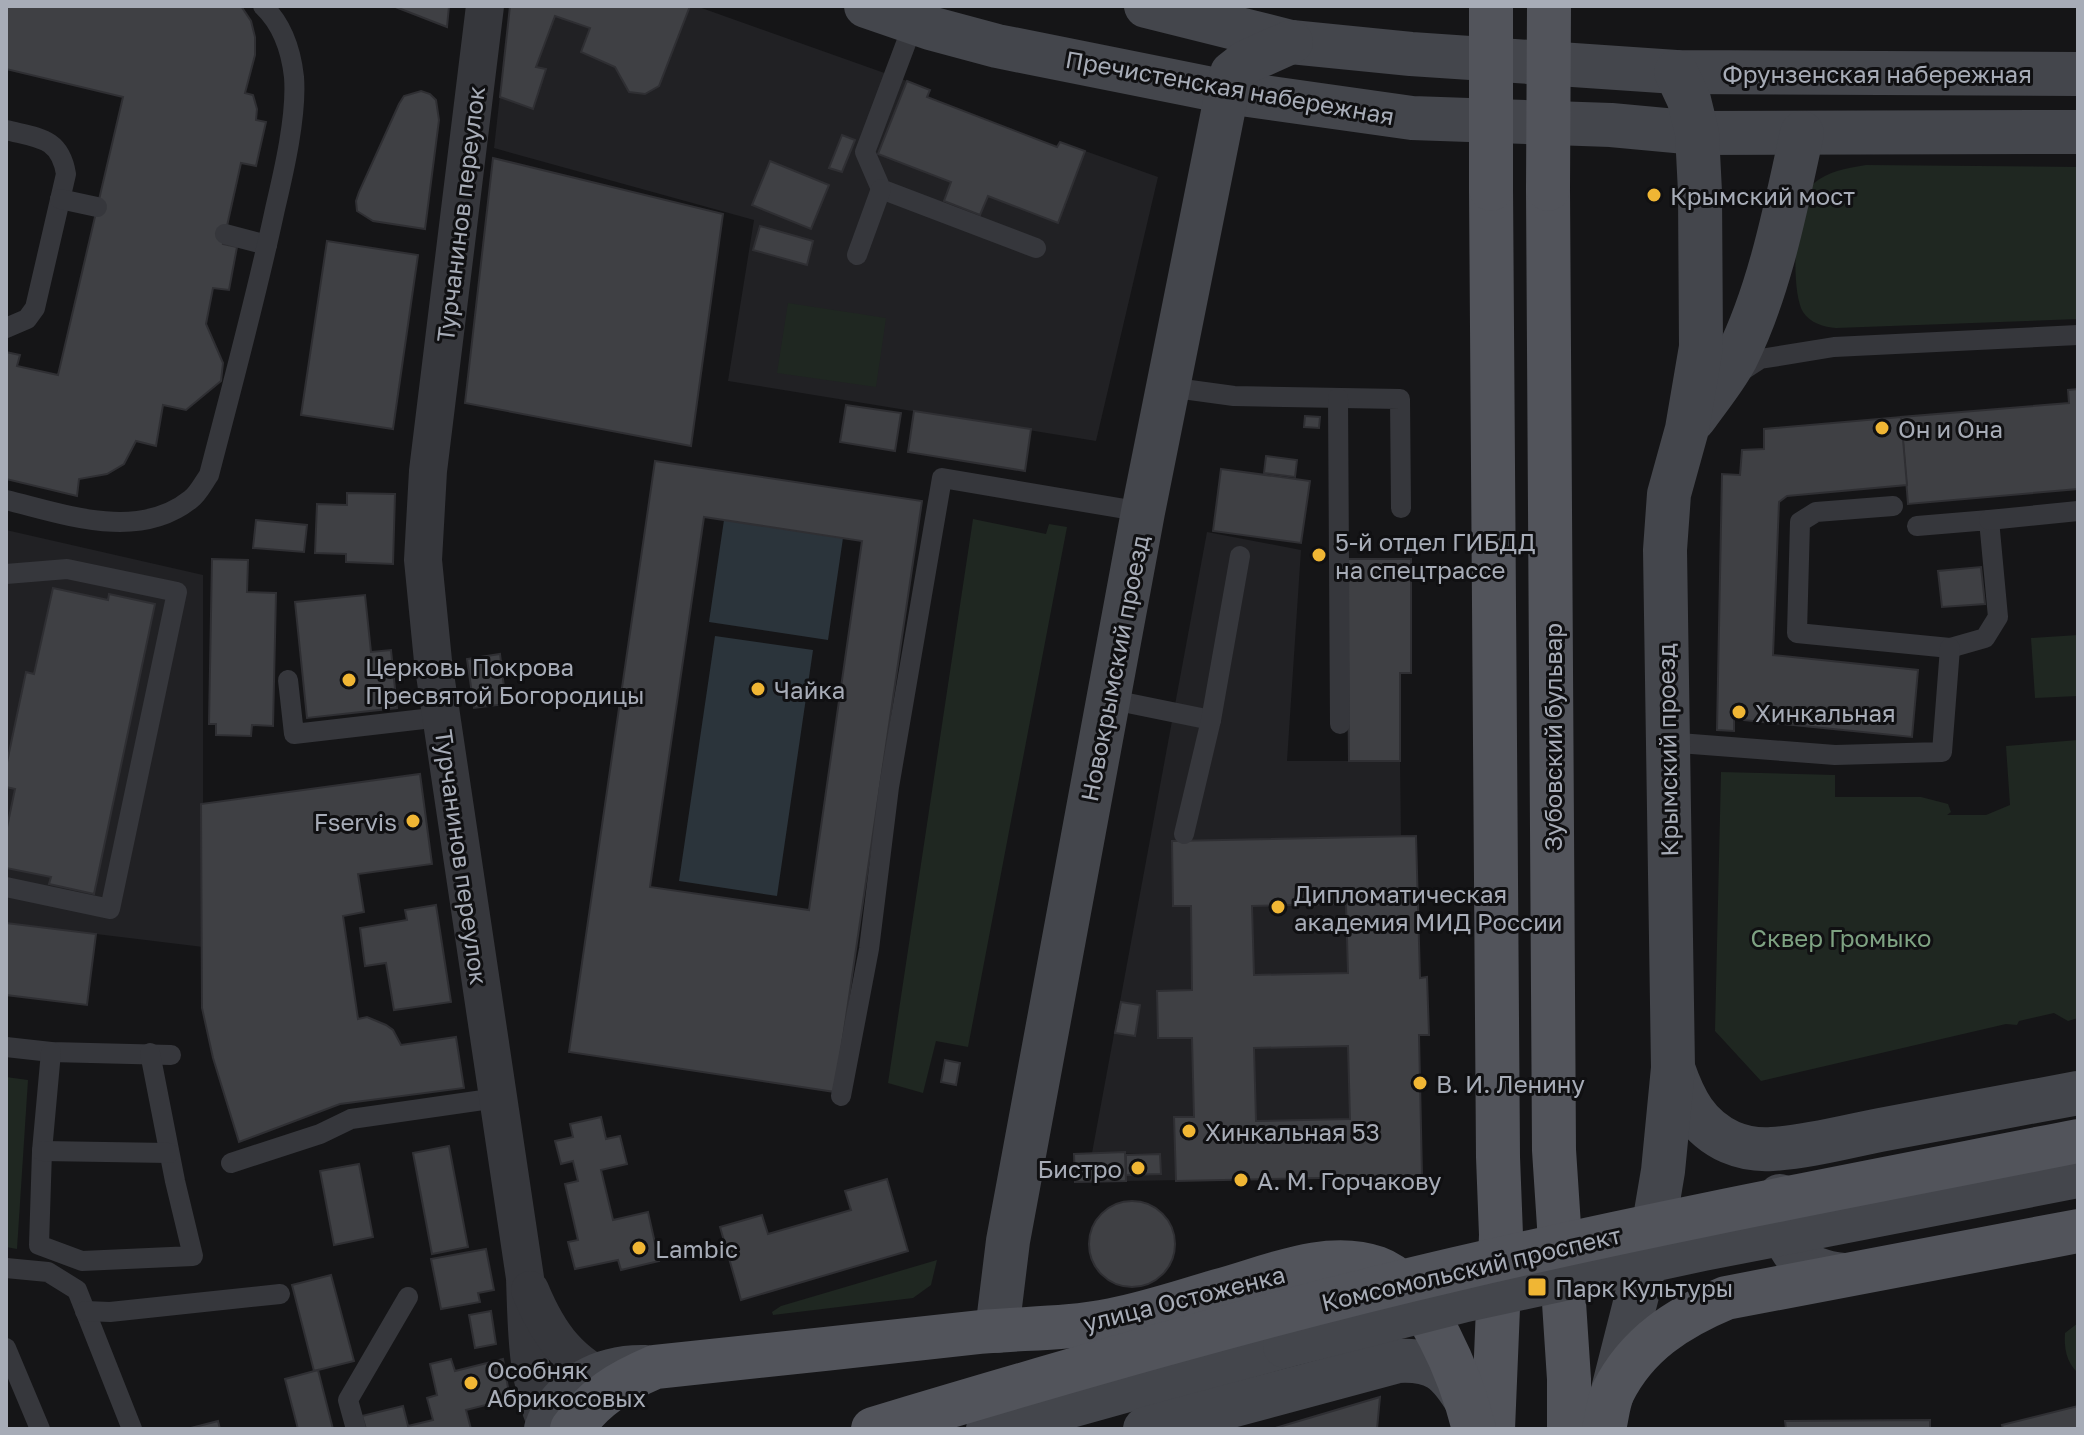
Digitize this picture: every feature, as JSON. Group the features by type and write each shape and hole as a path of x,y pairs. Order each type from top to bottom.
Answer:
{"main road":[{"name":"Пречистенская набережная","path":"866,6 997,46 1227,92 1412,118 1611,125 1697,133"},
{"path":"1146,6 1291,42 1426,56 1676,72"},
{"path":"1478,1420 1501,1235 1491,6"},
{"name":"Зубовский бульвар","path":"1549,6 1554,1150 1569,1379 1569,1429"},
{"name":"Новокрымский проезд","path":"997,1331 1010,1230 1108,699 1227,92 1232,73 1246,62 1291,42"},
{"name":"Фрунзенская набережная","path":"1676,72 2078,74"},
{"name":"Крымский проезд","path":"1608,1412 1652,1236 1663,1171 1673,1068 1665,550 1669,494 1687,429 1701,347 1697,133 1689,100 1676,72"},
{"path":"1697,133 2078,132"},
{"path":"1687,429 1735,360 1755,315 1802,133"},
{"path":"1673,1068 1684,1099 1697,1117 1712,1132 1751,1149 1773,1149 1830,1140 2078,1093"},
{"path":"1830,1140 1805,1155 1786,1177 1780,1196 1781,1219 1787,1241 1798,1258 1810,1268 1843,1275"},
{"name":"Комсомольский проспект","path":"873,1429 1277,1313 1455,1269 1696,1216 2078,1141"},
{"name":"Комсомольский проспект","path":"988,1429 1285,1346 1466,1300 1703,1249 2078,1176"},
{"path":"1608,1412 1652,1339 1679,1319 1726,1298 2078,1231"},
{"name":"улица Остоженка","path":"622,1376 1113,1320 1307,1267 1354,1261 1389,1274 1419,1303 1478,1420"},
{"path":"1145,1429 1398,1361 1417,1360 1445,1371 1478,1420"},
{"path":"555,1428 585,1410 622,1376"}],"street":[{"name":"Турчанинов переулок","path":"485,6 428,471 424,588 525,1278 527,1359 535,1397 555,1428"},
{"name":"Турчанинов переулок","path":"525,1278 543,1320 557,1341 579,1363 622,1376"}],"lane":[{"path":"6,500 114,523 155,518 192,499 209,475 287,156 294,79 289,47 274,17 263,6"},
{"path":"857,255 881,189 865,152 914,22"},
{"path":"6,130 45,140 57,147 64,160 66,174 35,308 27,319 6,328"},
{"path":"881,189 1036,248"},
{"path":"60,199 97,207"},
{"path":"225,234 267,245"},
{"path":"1716,388 1760,359 1834,347 2078,335"},
{"path":"1168,387 1220,395 1407,399 1401,508"},
{"path":"1338,398 1340,724"},
{"path":"841,1096 869,949 889,787 942,478 1143,512"},
{"path":"1893,506 1816,512 1800,522 1797,633 1950,648 1985,638 1998,617 1989,520"},
{"path":"1917,526 2078,511"},
{"path":"1184,834 1211,720 1240,556"},
{"path":"6,574 67,569 177,592 110,909 6,887"},
{"path":"1666,742 1835,755 1942,752 1950,648"},
{"path":"288,680 294,734 441,717"},
{"path":"1108,699 1211,720"},
{"path":"6,1047 51,1052 160,1054 169,1153 193,1256 82,1261 39,1245 42,1151 51,1052"},
{"path":"231,1163 320,1134 351,1119 497,1098"},
{"path":"42,1151 169,1153"},
{"path":"6,1268 48,1272 77,1290 132,1429"},
{"path":"85,1311 110,1312 280,1294"},
{"path":"356,1429 348,1400 408,1297"},
{"path":"6,1348 40,1429"}],"shaded area":[{"path":"510,6 696,6 907,81 930,90 928,97 1057,147 1060,142 1158,177 1096,441 728,381 754,220 494,148"},
{"path":"724,520 843,538 828,640 709,622"},
{"path":"6,530 203,575 203,947 6,923"},
{"name":"Дипломатическая академия МИД России","path":"1207,532 1301,550 1287,761 1400,761 1401,835 1416,836 1420,977 1427,977 1429,1035 1419,1036 1422,1176 1126,1181 1126,1175 1160,1154 1092,1153"},
{"path":"715,636 813,650 777,896 679,881"}],"green space":[{"path":"1866,165 2078,167 2078,319 1836,328 1809,319 1799,301 1795,267 1798,226 1807,194 1813,184 1825,176"},
{"path":"788,303 886,318 876,387 777,373"},
{"path":"973,519 1046,534 1049,524 1067,527 968,1047 936,1041 923,1093 888,1083"},
{"path":"2078,635 2078,696 2035,698 2031,638"},
{"name":"Сквер Громыко","path":"2078,740 2078,1018 2068,1021 2054,1013 2019,1021 2017,1025 2006,1024 1761,1081 1715,1031 1721,772 1835,775 1835,797 1921,797 1948,804 1951,812 1947,815 1986,815 2010,805 2006,746"},
{"path":"6,1077 28,1080 17,1249 6,1247"},
{"path":"937,1260 931,1285 913,1298 773,1315 772,1312 781,1306"},
{"path":"2078,1323 2078,1373 2068,1359 2065,1333"}],"building":[{"path":"6,6 241,6 251,21 255,37 255,55 245,93 253,95 256,120 266,122 256,166 241,163 223,244 237,247 229,290 213,288 206,324 223,363 221,381 186,410 163,405 156,446 136,441 124,464 107,474 79,479 77,496 6,479 6,352 20,355 17,366 58,375 123,97 6,69"},
{"path":"393,6 449,6 447,27"},
{"path":"510,6 690,6 659,86 645,94 629,92 615,67 581,52 590,28 555,16 536,67 546,69 533,109 500,97"},
{"path":"907,81 930,90 927,97 1057,147 1060,142 1085,151 1058,223 988,196 980,215 944,201 951,182 878,154"},
{"path":"421,91 436,100 439,120 425,229 373,221 357,211 359,192 399,104 404,96"},
{"path":"842,135 855,140 842,172 829,168"},
{"path":"493,158 723,214 691,446 465,403"},
{"path":"770,161 829,185 811,229 752,205"},
{"path":"760,226 813,241 807,265 753,250"},
{"path":"327,241 418,255 393,429 301,415"},
{"path":"2078,389 2078,489 1908,504 1901,417 2069,403 2068,390"},
{"path":"846,405 901,413 895,451 840,442"},
{"path":"914,411 1031,429 1025,471 908,452"},
{"path":"1305,416 1320,417 1319,428 1304,427"},
{"path":"1901,417 1907,485 1787,496 1779,502 1773,655 1918,670 1912,737 1734,719 1734,731 1717,730 1722,474 1740,475 1742,450 1764,449 1764,429"},
{"path":"1266,456 1297,460 1295,477 1264,473"},
{"name":"Чайка","path":"655,461 922,501 835,1092 569,1052","holes":["704,517 862,541 809,910 650,887"]},
{"path":"1221,469 1310,481 1301,543 1213,531"},
{"path":"347,493 395,494 393,564 346,562 346,554 315,553 317,504 347,505"},
{"path":"256,520 307,525 304,552 253,548"},
{"path":"212,559 248,560 247,592 276,593 273,726 252,725 251,736 216,735 216,724 209,724"},
{"path":"1347,559 1411,559 1411,673 1400,673 1400,761 1349,761"},
{"path":"1981,567 1985,604 1942,607 1938,571"},
{"path":"53,588 108,600 109,594 155,604 94,894 49,884 51,877 6,868 6,832 15,789 6,787 6,767 26,672 34,674"},
{"name":"Церковь Покрова Пресвятой Богородицы","path":"365,595 371,652 391,650 397,708 307,718 295,602"},
{"path":"500,654 506,704 474,708 467,659"},
{"path":"420,774 432,864 358,874 364,912 343,916 358,1019 367,1017 386,1025 393,1030 401,1045 456,1037 464,1088 340,1104 239,1142 213,1058 202,1008 201,804"},
{"path":"1416,836 1420,978 1427,977 1429,1035 1419,1035 1422,1176 1176,1181 1174,1117 1194,1117 1192,1038 1158,1038 1157,991 1192,990 1191,906 1173,906 1172,841","holes":["1346,904 1348,973 1254,975 1252,906","1348,1046 1350,1119 1256,1121 1254,1048"]},
{"path":"436,905 451,1002 394,1010 386,963 365,966 360,928 407,920 405,910"},
{"path":"6,923 96,934 87,1005 6,995"},
{"path":"1121,1002 1140,1005 1135,1036 1115,1033"},
{"path":"945,1060 960,1063 956,1085 941,1082"},
{"path":"601,1117 606,1139 620,1136 627,1164 601,1170 613,1220 648,1212 659,1261 621,1270 618,1260 575,1269 568,1242 578,1240 565,1184 578,1181 573,1161 561,1164 555,1141 573,1137 570,1124"},
{"path":"449,1146 468,1247 432,1254 413,1153"},
{"path":"1125,1152 1126,1181 1075,1182 1074,1154"},
{"path":"1160,1154 1161,1174 1126,1175 1126,1155"},
{"path":"359,1164 373,1237 334,1245 320,1171"},
{"path":"887,1179 908,1251 741,1300 720,1227 762,1215 768,1234 851,1210 845,1191"},
{"path":"1132,1201 1149,1204 1163,1213 1172,1227 1175,1244 1172,1261 1163,1275 1149,1284 1132,1287 1115,1284 1101,1275 1092,1261 1089,1244 1092,1227 1101,1213 1115,1204"},
{"path":"486,1249 494,1290 478,1293 480,1302 441,1309 431,1259"},
{"path":"331,1275 354,1361 314,1371 292,1285"},
{"path":"491,1311 496,1344 475,1348 469,1315"},
{"name":"Особняк Абрикосовых","path":"451,1359 455,1371 503,1359 510,1399 466,1410 471,1429 366,1429 362,1416 403,1406 408,1426 433,1420 427,1398 437,1395 430,1364"},
{"path":"318,1370 333,1429 298,1429 285,1379"},
{"path":"1380,1397 1377,1429 1272,1429"},
{"path":"2078,1406 2078,1429 2003,1429 2002,1425"},
{"path":"1930,1420 1930,1429 1786,1429 1785,1421"},
{"path":"218,1421 220,1429 187,1429"}],"place":[{"name":"Крымский мост","path":"1654,195"},
{"name":"Он и Она","path":"1882,428"},
{"name":"5-й отдел ГИБДД на спецтрассе","path":"1319,555"},
{"name":"Церковь Покрова Пресвятой Богородицы","path":"349,680"},
{"name":"Чайка","path":"758,689"},
{"name":"Хинкальная","path":"1739,712"},
{"name":"Fservis","path":"413,821"},
{"name":"Дипломатическая академия МИД России","path":"1278,907"},
{"name":"В. И. Ленину","path":"1420,1083"},
{"name":"Хинкальная 53","path":"1189,1131"},
{"name":"Бистро","path":"1138,1168"},
{"name":"А. М. Горчакову","path":"1241,1180"},
{"name":"Lambic","path":"639,1248"},
{"name":"Парк Культуры","path":"1537,1287"},
{"name":"Особняк Абрикосовых","path":"471,1383"}]}
